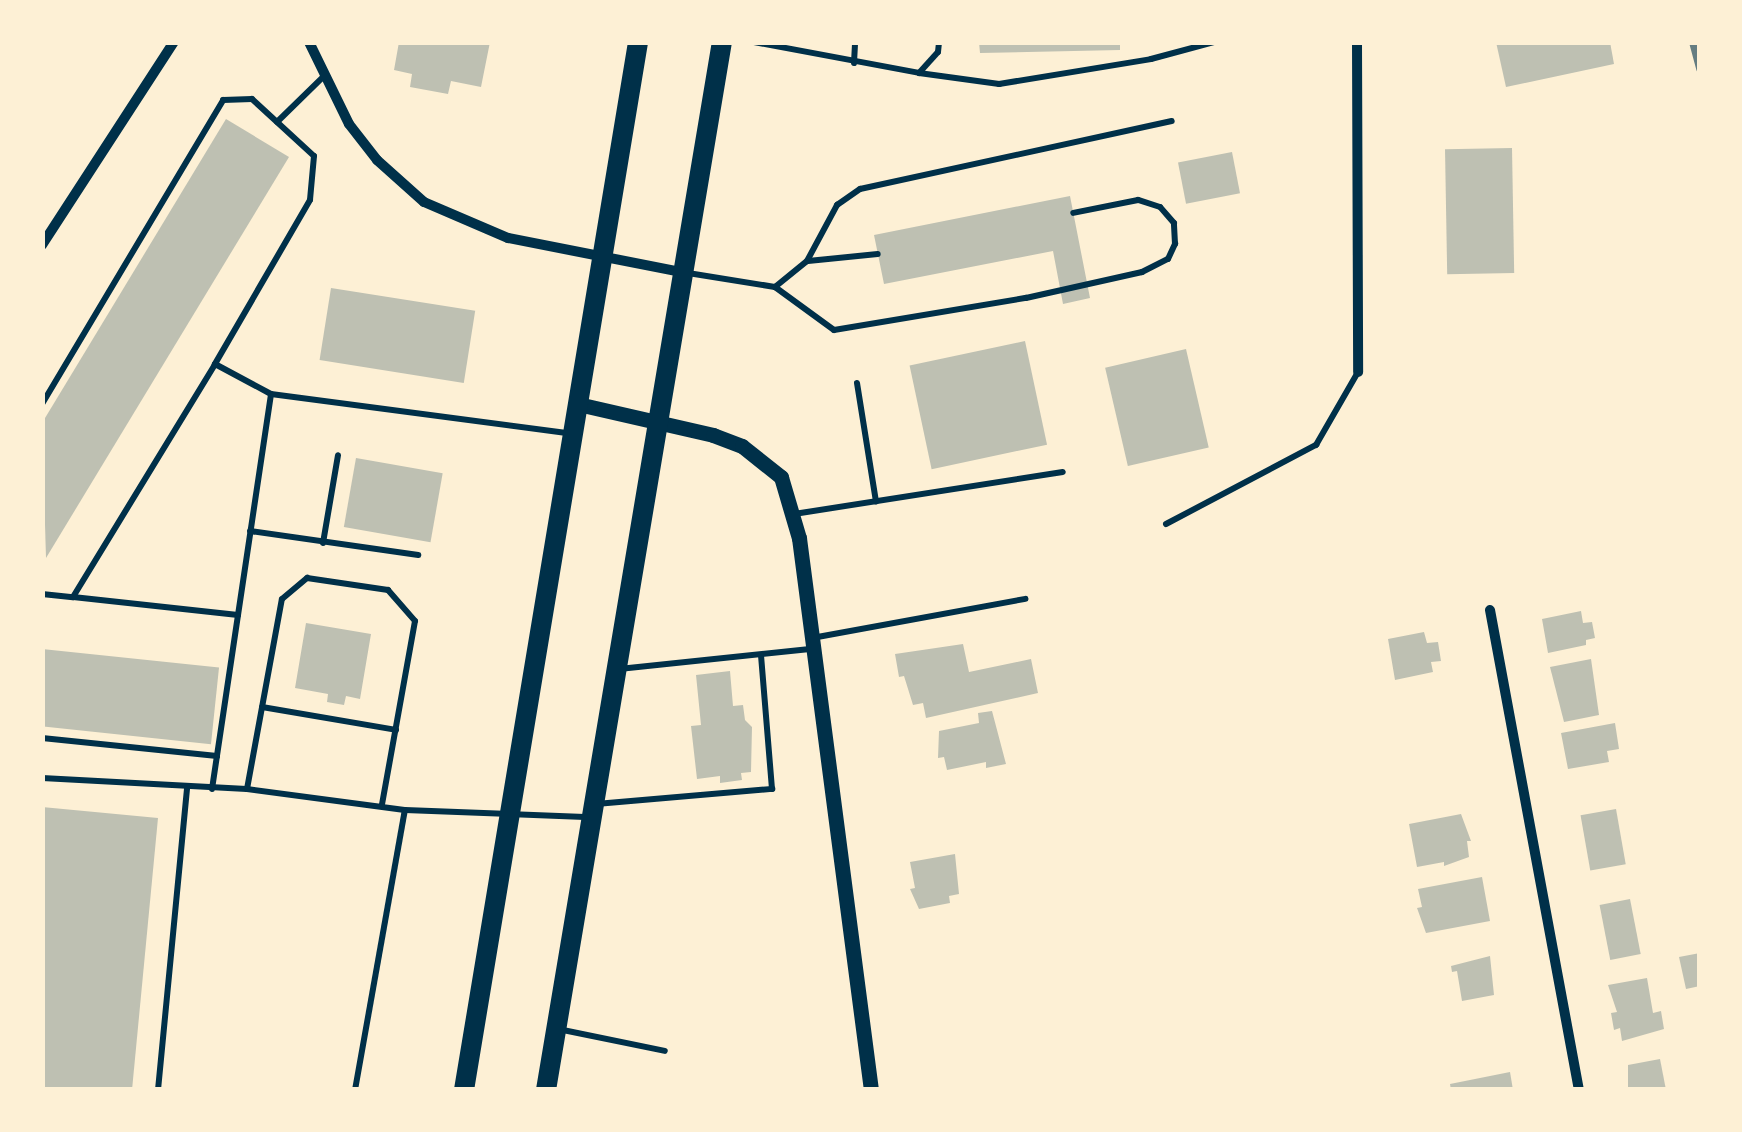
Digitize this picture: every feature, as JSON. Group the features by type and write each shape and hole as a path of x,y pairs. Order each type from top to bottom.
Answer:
{"main road":[{"path":"464,1090 638,42"},
{"path":"546,1090 655,420 722,42"}],"street":[{"path":"42,245 174,42"},
{"path":"309,42 349,124 377,160 424,202 508,238 682,272"},
{"path":"1357,42 1358,372"},
{"path":"578,404 712,435 761,458 781,476 793,514 871,1090"},
{"path":"1490,610 1579,1090"}],"lane":[{"path":"754,42 854,63 999,84 1151,59 1214,42"},
{"path":"854,63 855,42"},
{"path":"919,73 938,52 938,42"},
{"path":"277,122 324,76"},
{"path":"42,404 223,100 252,99 314,156 310,200 73,597"},
{"path":"775,286 807,261 837,205 860,189 1172,121"},
{"path":"682,272 775,286 834,330 1026,298 1142,272 1168,259 1176,244 1174,223 1160,207 1138,200 1073,213"},
{"path":"807,261 878,254"},
{"path":"215,364 271,394 573,434"},
{"path":"1166,524 1316,445 1358,372"},
{"path":"857,383 876,501"},
{"path":"212,789 271,394"},
{"path":"323,542 338,454"},
{"path":"793,514 1063,472"},
{"path":"250,532 418,555"},
{"path":"247,789 282,599 292,586 307,578 388,590 415,621 382,805"},
{"path":"42,594 238,615"},
{"path":"615,670 761,655 1026,599"},
{"path":"42,778 247,789 404,810 510,812 593,811 772,789 761,655"},
{"path":"262,706 396,730"},
{"path":"42,738 217,756"},
{"path":"158,1090 187,788"},
{"path":"355,1090 404,810"},
{"path":"556,1029 665,1051"}],"building":[{"path":"399,42 490,42 481,87 451,81 448,94 410,87 412,74 394,70"},
{"path":"979,42 1120,42 1120,50 980,53"},
{"path":"1496,42 1610,42 1614,64 1506,87"},
{"path":"226,119 289,157 46,558 42,423"},
{"path":"1512,148 1514,273 1447,274 1445,149"},
{"path":"1232,152 1240,193 1186,204 1178,162"},
{"path":"1070,196 1090,298 1063,304 1053,251 884,284 874,235"},
{"path":"331,288 475,311 464,383 320,360"},
{"path":"1025,341 1047,445 932,469 910,366"},
{"path":"1186,349 1209,447 1128,466 1105,368"},
{"path":"356,458 443,473 431,542 344,527"},
{"path":"1581,611 1583,623 1592,622 1595,638 1586,640 1586,645 1548,653 1542,619"},
{"path":"306,623 371,634 360,699 346,696 344,705 327,702 328,694 295,688"},
{"path":"1424,632 1427,643 1438,642 1441,661 1431,662 1433,672 1395,680 1388,639"},
{"path":"963,644 969,672 1031,659 1038,693 926,718 923,703 913,705 904,676 899,677 895,654"},
{"path":"42,649 219,668 211,744 42,726"},
{"path":"1591,659 1599,715 1564,722 1550,667"},
{"path":"730,671 733,706 743,705 745,720 752,727 751,772 741,773 742,780 720,783 720,776 697,779 691,726 701,725 696,675"},
{"path":"992,711 1006,764 986,768 986,762 947,770 944,757 938,758 939,731 979,723 978,713"},
{"path":"1615,723 1619,749 1607,751 1609,762 1568,769 1561,733"},
{"path":"42,807 158,818 132,1090 42,1090"},
{"path":"1616,809 1626,864 1590,870 1581,815"},
{"path":"1461,814 1471,841 1467,841 1469,857 1444,866 1444,862 1417,867 1409,824"},
{"path":"955,854 959,894 949,896 950,903 919,909 910,889 915,888 910,862"},
{"path":"1482,877 1490,921 1426,933 1417,908 1422,907 1418,889"},
{"path":"1630,899 1641,954 1610,960 1600,905"},
{"path":"1700,953 1700,986 1686,989 1679,957"},
{"path":"1490,956 1494,995 1462,1001 1457,971 1452,972 1451,966"},
{"path":"1647,978 1653,1013 1661,1011 1664,1029 1622,1041 1620,1028 1614,1030 1611,1013 1617,1012 1608,985"},
{"path":"1660,1059 1666,1090 1628,1089 1628,1065"},
{"path":"1510,1072 1513,1090 1451,1090 1450,1084"}],"railway":[{"path":"1693,42 1700,69"}]}
